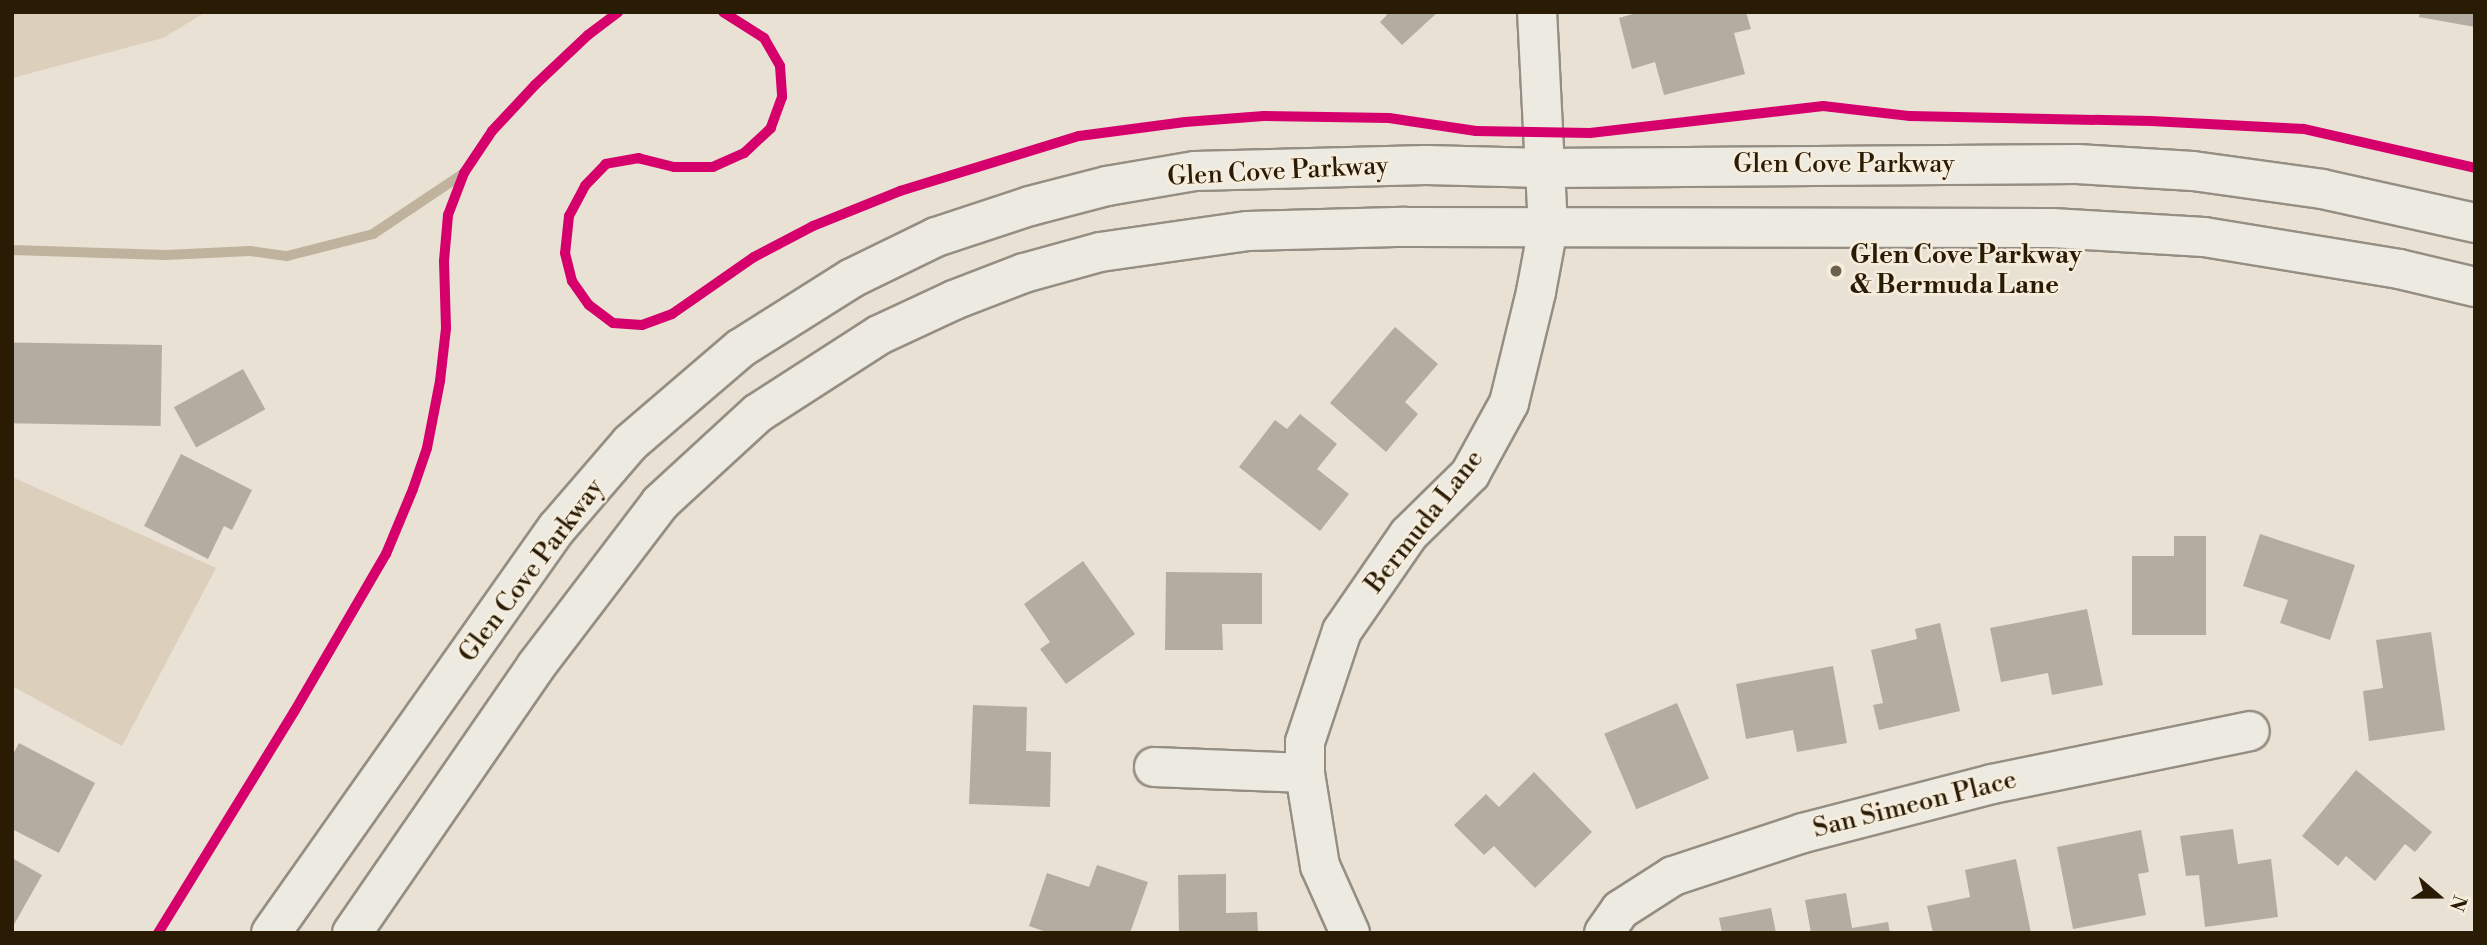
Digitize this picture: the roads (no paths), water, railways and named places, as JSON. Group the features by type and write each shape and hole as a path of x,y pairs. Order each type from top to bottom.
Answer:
{"main road":[{"name":"Bermuda Lane","path":"1350,933 1320,866 1305,773 1305,742 1342,631 1409,534 1470,474 1508,403 1536,292 1548,228 1537,12"},
{"name":"Glen Cove Parkway","path":"271,933 557,528 630,443 741,348 852,278 936,237 1030,206 1107,186 1195,171 1426,166 1543,168 2077,164 2193,171 2322,189 2475,223"},
{"path":"352,933 536,666 660,503 758,413 879,335 954,300 1024,273 1100,252 1168,240 1247,231 2052,228 2204,237 2399,269 2475,287"},
{"name":"San Simeon Place","path":"1604,933 1620,910 1673,876 1803,833 1992,784 2250,731"},
{"path":"1154,767 1305,773"}],"waterway":[{"path":"12,250 166,255 250,251 287,256 373,234 464,173"}],"place":[{"name":"Glen Cove Parkway & Bermuda Lane","path":"1836,271"}]}
